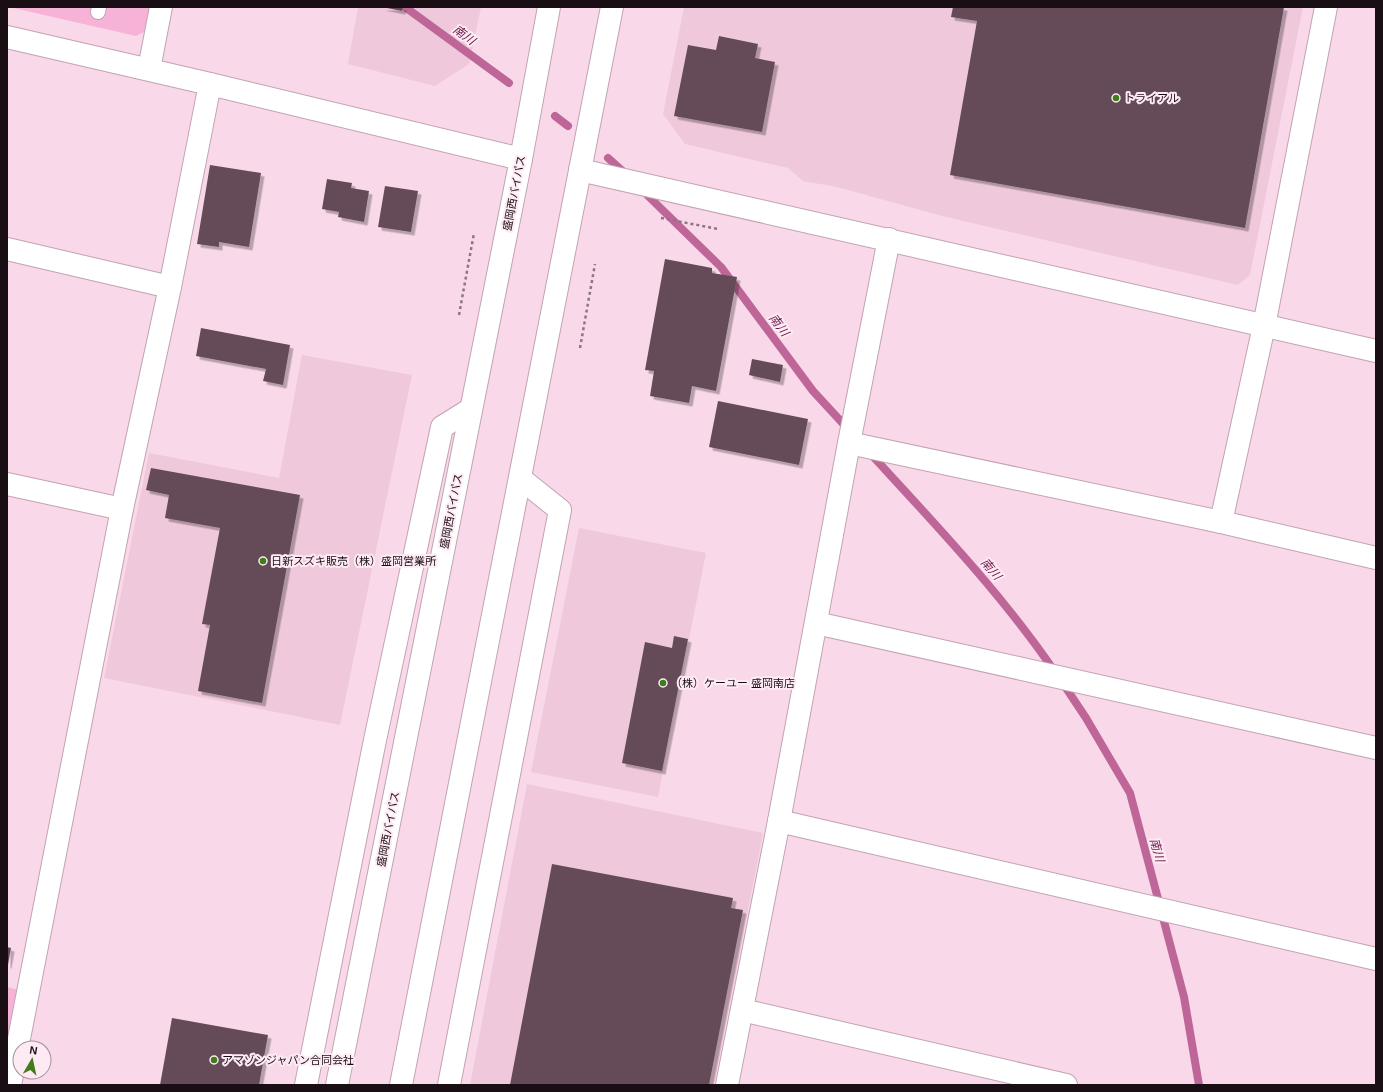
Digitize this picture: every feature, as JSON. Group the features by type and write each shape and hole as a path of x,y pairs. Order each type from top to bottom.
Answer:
{"main road":[{"path":"149,70 161,7"},
{"name":"盛岡西バイパス","path":"337,1085 521,160 549,7"},
{"path":"401,1085 612,7"},
{"path":"1221,522 1264,326 1326,7"},
{"path":"7,37 210,84 521,160"},
{"path":"10,1085 122,509 170,287 210,84"},
{"path":"580,170 888,239 1376,352"},
{"path":"727,1085 779,821 888,239"},
{"path":"7,249 170,287"},
{"path":"306,1085 374,747 442,427 471,409"},
{"path":"849,443 1221,522 1376,558"},
{"path":"449,1085 560,510 520,478"},
{"path":"7,484 122,509"},
{"path":"816,623 1376,748"},
{"path":"779,821 1376,959"},
{"path":"742,1010 1066,1085"}],"path":[{"path":"661,218 721,230"},
{"path":"459,315 474,233"},
{"path":"580,348 595,264"}],"shaded area":[{"path":"9,7 150,7 146,31 136,36"},
{"path":"358,7 481,7 469,64 435,86 348,64"},
{"path":"684,7 1303,7 1250,275 1238,285 942,216 837,187 803,181 788,168 685,144 663,114"},
{"path":"302,355 412,375 340,725 104,678 149,453 279,478"},
{"path":"579,528 706,553 658,797 531,772"},
{"path":"527,784 763,833 714,1085 470,1085"},
{"path":"7,987 19,990 7,1050"}],"building":[{"path":"382,7 403,7 402,11"},
{"name":"トライアル","path":"953,7 1284,7 1245,228 950,175 977,21 951,17"},
{"path":"719,36 758,44 755,58 775,62 762,132 674,116 688,45 716,50"},
{"path":"210,165 261,173 249,247 219,242 219,247 197,244"},
{"path":"327,179 352,183 351,188 369,191 364,222 338,217 339,212 322,209"},
{"path":"385,186 418,191 411,232 378,227"},
{"path":"665,259 712,268 712,273 737,277 716,391 692,386 689,403 650,396 654,371 645,370"},
{"path":"201,328 290,345 283,385 263,381 266,369 196,356"},
{"path":"752,359 783,365 780,382 749,375"},
{"path":"718,401 808,419 799,465 709,447"},
{"path":"151,468 300,495 262,703 198,691 210,625 202,624 220,528 165,518 169,495 146,490"},
{"path":"674,636 688,639 662,771 622,763 645,642 672,648"},
{"path":"552,864 733,898 731,908 743,910 709,1085 510,1085"},
{"path":"7,947 11,948 8,965 7,965"},
{"name":"アマゾンジャパン合同会社","path":"172,1018 268,1035 259,1085 160,1085"}],"waterway":[{"name":"南川","path":"405,7 509,83"},
{"name":"南川","path":"555,116 568,126"},
{"name":"南川","path":"608,158 627,175"},
{"name":"南川","path":"642,190 721,267 813,391 848,429"},
{"name":"南川","path":"869,452 990,586 1055,672"},
{"name":"南川","path":"1062,682 1086,718 1130,793 1184,997 1199,1085"}],"place":[{"name":"トライアル","path":"1116,98"},
{"name":"日新スズキ販売（株）盛岡営業所","path":"263,561"},
{"name":"（株）ケーユー 盛岡南店","path":"663,683"},
{"name":"アマゾンジャパン合同会社","path":"214,1060"}]}
